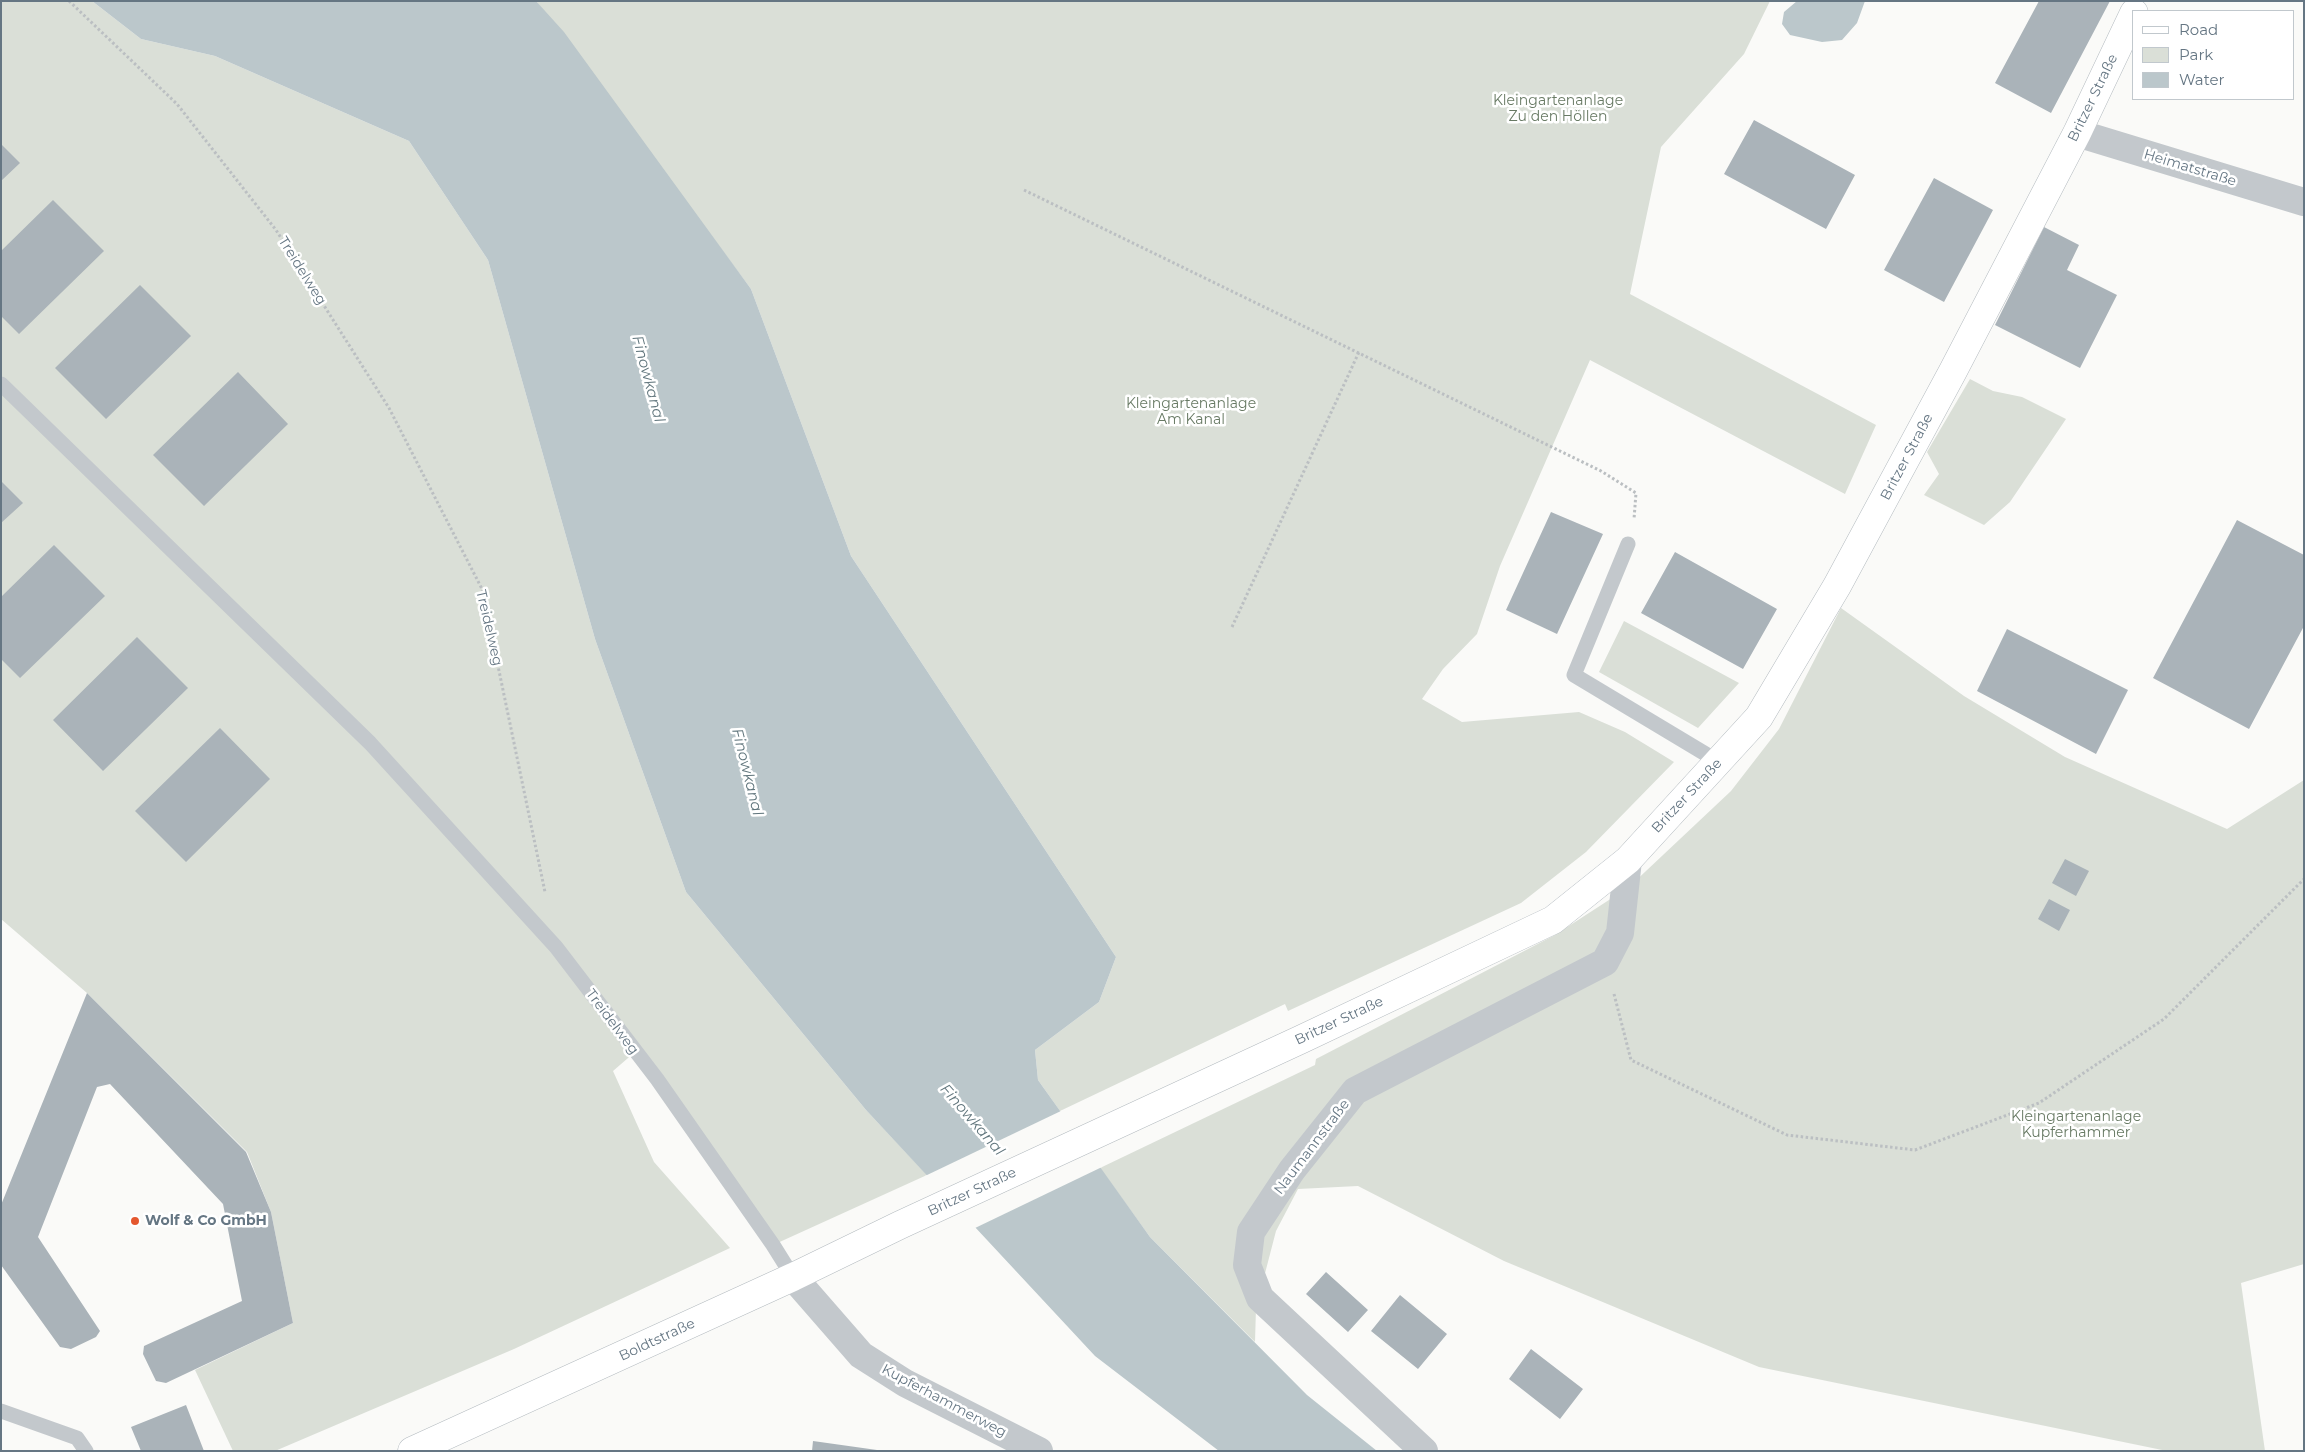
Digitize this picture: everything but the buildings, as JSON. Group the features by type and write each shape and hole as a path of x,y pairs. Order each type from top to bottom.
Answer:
{"main road":[{"name":"Britzer Straße","path":"900,1225 1554,920 1628,860 1759,717 1836,586 1948,379 2077,133 2132,16"},
{"name":"Boldtstraße","path":"412,1451 793,1278 900,1225"}],"street":[{"name":"Heimatstraße","path":"2077,133 2304,202"},
{"path":"1605,962 1620,933 1628,860"},
{"name":"Naumannstraße","path":"1424,1451 1260,1298 1247,1265 1250,1232 1292,1170 1355,1091 1605,962"},
{"name":"Kupferhammerweg","path":"793,1278 861,1356 905,1383 1039,1451"}],"lane":[{"path":"1,384 370,743 556,947"},
{"path":"1628,544 1574,675 1718,762"},
{"name":"Treidelweg","path":"556,947 657,1079 773,1245 793,1278"},
{"path":"1,1411 76,1438 86,1451"}],"path":[{"name":"Treidelweg","path":"69,1 177,104 276,230 389,408 482,589 556,947"},
{"path":"1024,190 1586,463 1636,493 1637,509 1628,544"},
{"path":"1232,627 1359,352"},
{"path":"1605,962 1631,1060 1787,1135 1914,1150 2039,1103 2164,1019 2304,879"}],"green space":[{"path":"1,1 92,1 141,39 215,56 409,141 488,260 595,639 686,892 866,1110 927,1175 773,1245 635,1052 613,1071 654,1162 730,1248 514,1349 275,1451 233,1451 195,1370 293,1323 271,1212 247,1152 87,993 1,919"},
{"path":"536,1 1770,1 1744,54 1661,147 1630,294 1876,425 1845,494 1590,360 1500,566 1477,634 1443,669 1422,699 1462,722 1579,712 1625,732 1674,762 1586,852 1521,903 1288,1011 1285,1004 1060,1111 1038,1080 1035,1050 1099,1002 1116,957 851,556 751,289"},
{"path":"1970,379 1993,391 2022,397 2066,419 2010,502 1984,525 1924,495 1939,474 1927,452"},
{"name":"Kleingartenanlage Kupferhammer","path":"1841,608 1964,696 2065,757 2227,829 2304,780 2304,1264 2241,1283 2265,1451 2167,1451 1759,1367 1504,1261 1358,1186 1298,1189 1276,1231 1256,1308 1255,1342 1150,1237 1100,1168 1315,1065 1316,1059 1555,935 1629,887 1731,791 1779,729"},
{"path":"1624,621 1739,683 1698,728 1599,672"}],"water":[{"name":"Finowkanal","path":"92,1 536,1 564,32 751,289 851,556 1116,957 1099,1002 1035,1050 1038,1080 1150,1237 1307,1395 1377,1451 1219,1451 1095,1356 866,1110 686,892 595,639 488,260 409,141 215,56 141,39"},
{"path":"1797,1 1865,1 1857,23 1842,40 1822,42 1790,35 1782,24 1784,12"}],"pier":[{"path":"1063,1110 1102,1167 973,1229 925,1176"}],"place":[{"name":"Wolf & Co GmbH","path":"135,1221"}],"park label":[{"name":"Kleingartenanlage Zu den Höllen","path":"1558,109"},
{"name":"Kleingartenanlage Am Kanal","path":"1191,412"}]}
